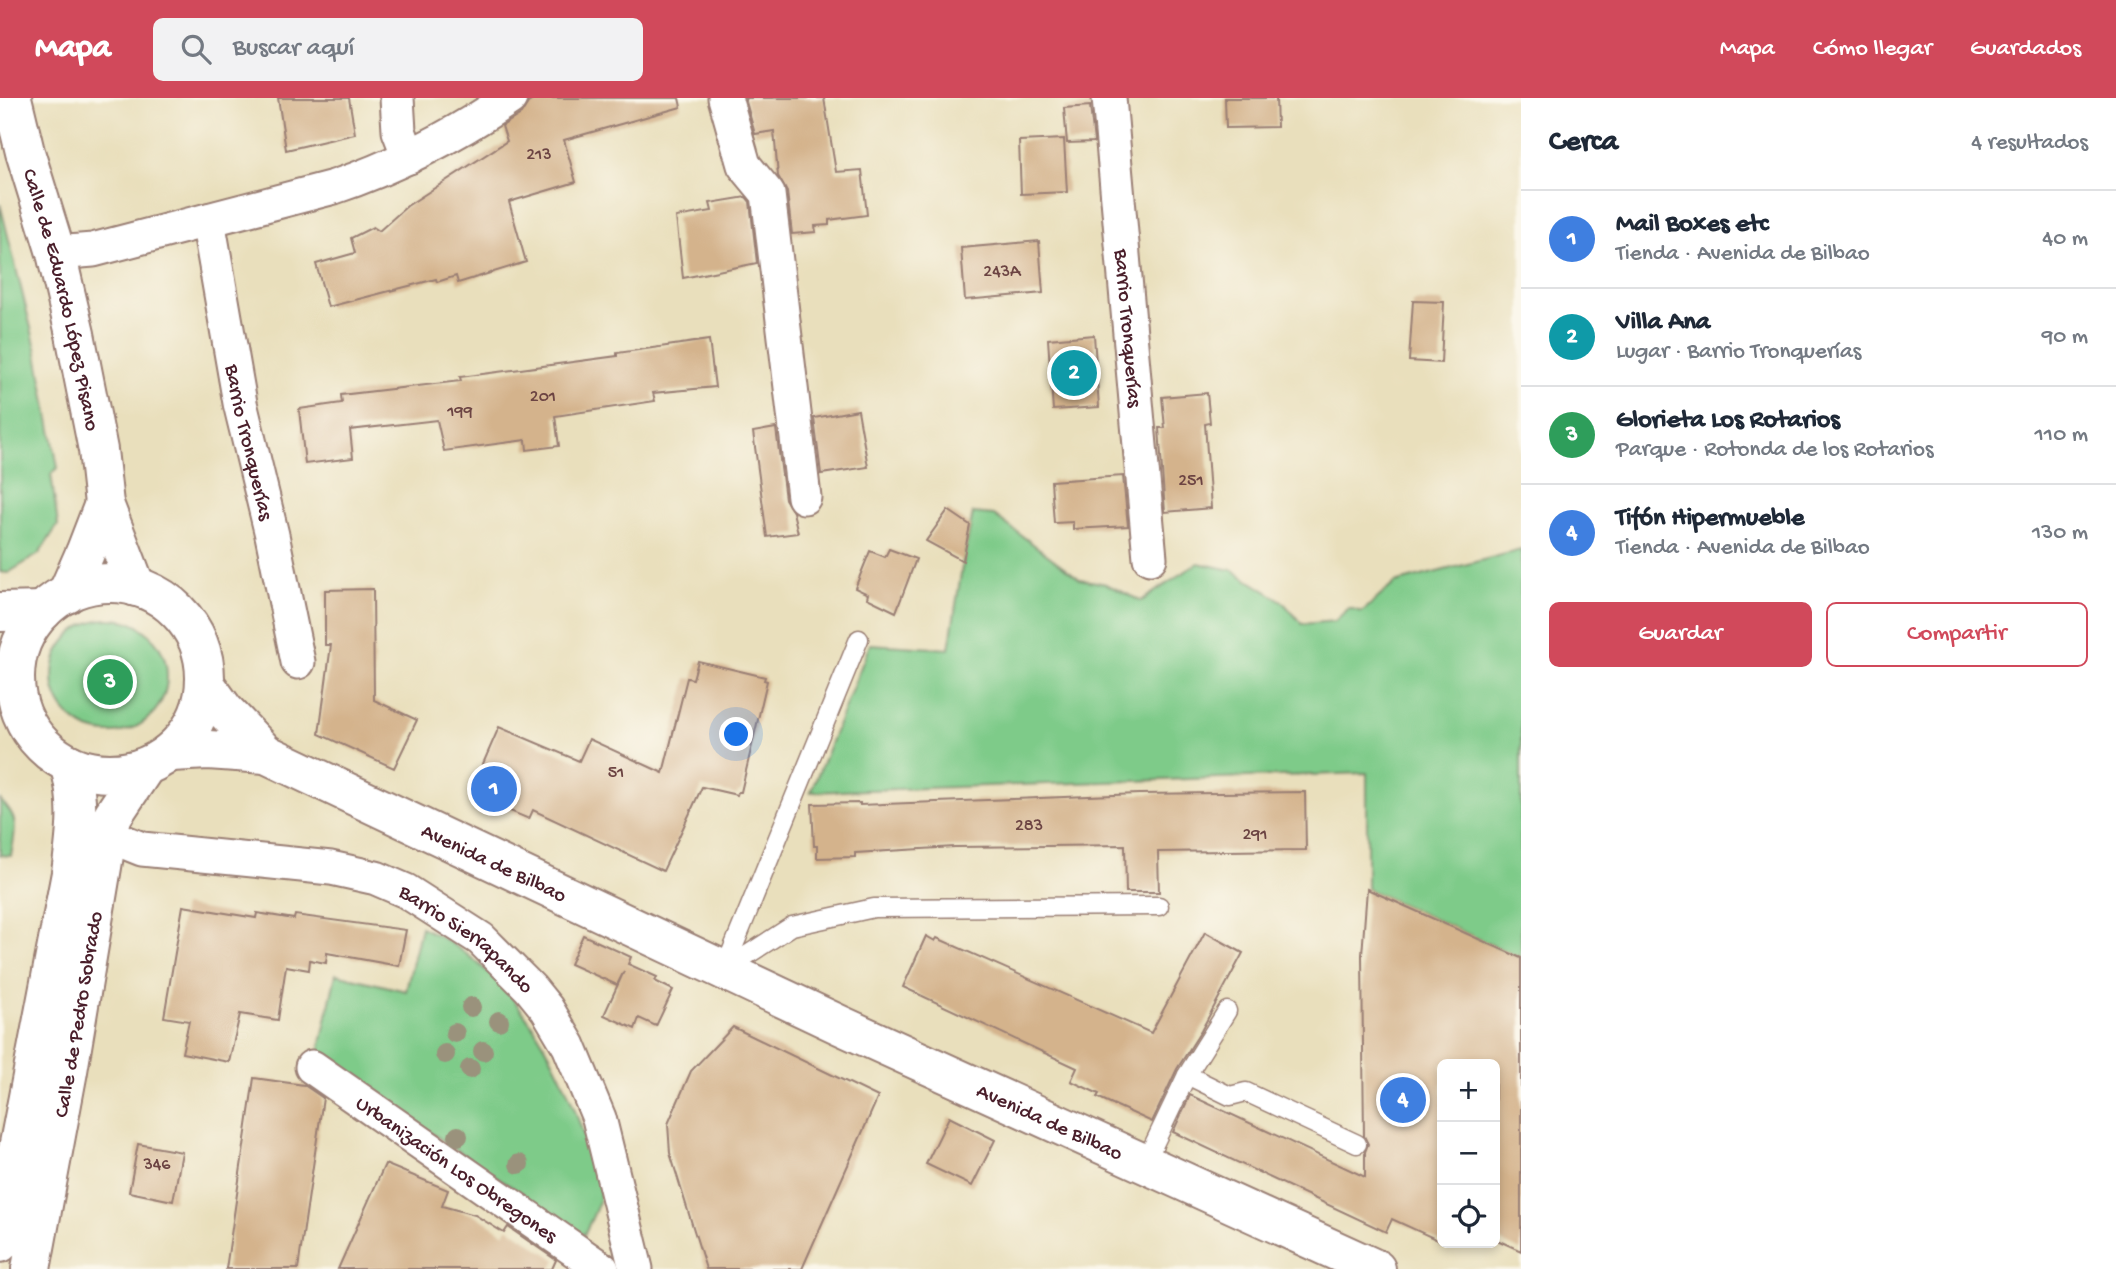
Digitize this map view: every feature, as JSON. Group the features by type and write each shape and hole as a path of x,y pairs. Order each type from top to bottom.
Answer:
{"main road":[{"name":"Calle de Eduardo López Pisano","path":"12,98 25,152 56,253 86,386 104,504 136,587"},
{"name":"Calle de Eduardo López Pisano","path":"55,602 104,504"},
{"path":"0,612 55,602 89,586 113,583 136,587 165,601 188,624 202,653 206,685 200,710 188,733 158,759 120,773 94,772 69,764 46,748 28,727 7,666 19,650 28,629 55,602"},
{"name":"Avenida de Bilbao","path":"206,685 224,710 266,754 840,1025 1376,1269"},
{"name":"Avenida de Bilbao","path":"158,759 208,750 266,754"},
{"name":"Calle de Pedro Sobrado","path":"31,1269 68,1071 108,831 113,815 158,759"},
{"name":"Calle de Pedro Sobrado","path":"0,1244 71,873 77,815 76,794 69,764"}],"street":[{"path":"397,98 400,131 409,157"},
{"path":"56,253 93,250 371,175 466,126 510,98"},
{"path":"725,98 744,165 768,194 804,497"},
{"name":"Barrio Tronquerías","path":"1109,98 1150,558"},
{"name":"Barrio Tronquerías","path":"208,219 240,403 272,535 298,662"},
{"name":"Barrio Sierrapando","path":"108,831 117,839 142,849 331,868 376,878 407,891 481,939 530,989 569,1046 599,1118 619,1194 619,1264"},
{"name":"Urbanización Los Obregones","path":"312,1067 619,1264"}],"lane":[{"path":"724,970 859,639"},
{"path":"724,970 792,926 874,908 1158,906"},
{"path":"1145,1163 1187,1075 1227,1011"},
{"path":"1187,1075 1230,1096 1246,1092 1357,1144"}],"green space":[{"path":"0,204 36,348 58,468 51,474 58,525 39,554 8,573 0,572"},
{"path":"973,513 994,515 1080,579 1106,584 1141,601 1198,563 1232,570 1282,601 1302,624 1335,621 1349,608 1362,612 1395,583 1521,550 1521,958 1367,889 1367,773 811,792 870,644 949,649"},
{"path":"110,619 132,624 150,636 162,654 167,676 162,698 150,716 132,728 110,733 88,728 70,716 58,698 53,676 58,654 70,636 88,624"},
{"path":"0,800 14,820 11,856 0,855"},
{"path":"421,927 452,944 480,965 505,989 545,1046 575,1110 599,1184 599,1200 584,1235 318,1057 336,974 406,991"}],"building":[{"path":"278,98 349,98 355,134 286,150"},
{"path":"536,98 679,98 681,107 564,140 576,182 509,202 526,262 458,283 456,276 437,282 436,279 328,307 316,264 355,253 351,238 373,227 379,231 407,206 507,141 502,126 521,114 528,103"},
{"path":"745,98 824,98 836,172 862,170 867,215 829,220 829,225 815,226 816,232 792,234 787,192 778,176 774,131 755,134"},
{"path":"1225,98 1276,98 1277,127 1226,128"},
{"path":"1090,106 1094,142 1067,143 1064,108"},
{"path":"1064,139 1067,192 1021,194 1019,141"},
{"path":"746,197 750,202 757,263 683,278 676,217 712,211 710,203"},
{"path":"1039,241 1043,293 965,300 961,248"},
{"path":"1413,301 1444,302 1441,363 1409,361"},
{"path":"1094,335 1099,407 1053,410 1048,339"},
{"path":"709,340 715,387 653,393 655,401 555,416 559,446 527,450 526,440 444,451 437,420 350,430 353,458 305,464 299,409 342,403 341,395 461,381 460,377 617,356 617,353"},
{"path":"1207,393 1210,423 1205,424 1211,508 1165,512 1159,428 1165,428 1162,397"},
{"path":"858,410 868,467 821,474 814,418"},
{"path":"776,428 785,499 793,512 798,533 767,537 753,432"},
{"path":"1123,476 1128,526 1073,529 1073,522 1054,523 1051,481"},
{"path":"948,510 970,525 963,561 926,541"},
{"path":"889,549 916,559 896,612 867,598 868,594 855,588 870,551 885,557"},
{"path":"373,589 374,700 417,720 394,768 319,734 331,645 325,645 325,590"},
{"path":"698,661 765,677 764,680 767,681 741,792 737,795 702,787 663,871 533,810 529,819 472,795 475,790 472,789 499,727 579,761 589,739 663,773 687,678 693,679"},
{"path":"1305,792 1306,850 1158,852 1159,892 1126,892 1125,845 955,847 817,858 817,846 814,846 812,804 860,805 1139,794"},
{"path":"1367,889 1521,958 1521,1251 1500,1241 1500,1059 1437,1059 1437,1240 1392,1219 1386,1232 1173,1132 1190,1095 1365,1177 1365,1152 1368,1144 1364,1136 1362,955"},
{"path":"183,906 256,918 257,913 294,919 295,915 406,930 399,966 327,953 326,963 310,960 309,970 286,966 278,1020 240,1014 229,1062 182,1053 189,1021 164,1017"},
{"path":"1205,932 1243,953 1177,1069 1152,1122 1097,1097 1099,1094 1071,1081 1077,1068 903,987 926,936 935,941 937,938 1151,1033"},
{"path":"583,935 631,957 628,964 657,977 655,981 673,990 656,1026 639,1018 635,1029 604,1015 624,971 617,985 570,964"},
{"path":"733,1027 878,1097 802,1269 706,1269 670,1153 668,1124 691,1071"},
{"path":"254,1078 304,1085 323,1098 298,1269 226,1269"},
{"path":"949,1117 995,1140 972,1186 926,1164"},
{"path":"138,1144 182,1152 173,1201 129,1192"},
{"path":"385,1164 448,1190 442,1206 475,1215 504,1233 508,1227 556,1260 552,1269 338,1269"}],"place":[{"name":"Villa Ana","path":"1074,373"},
{"name":"Glorieta Los Rotarios","path":"110,682"},
{"name":"Mail Boxes etc","path":"494,789"},
{"name":"Tifón Hipermueble","path":"1403,1100"}]}
